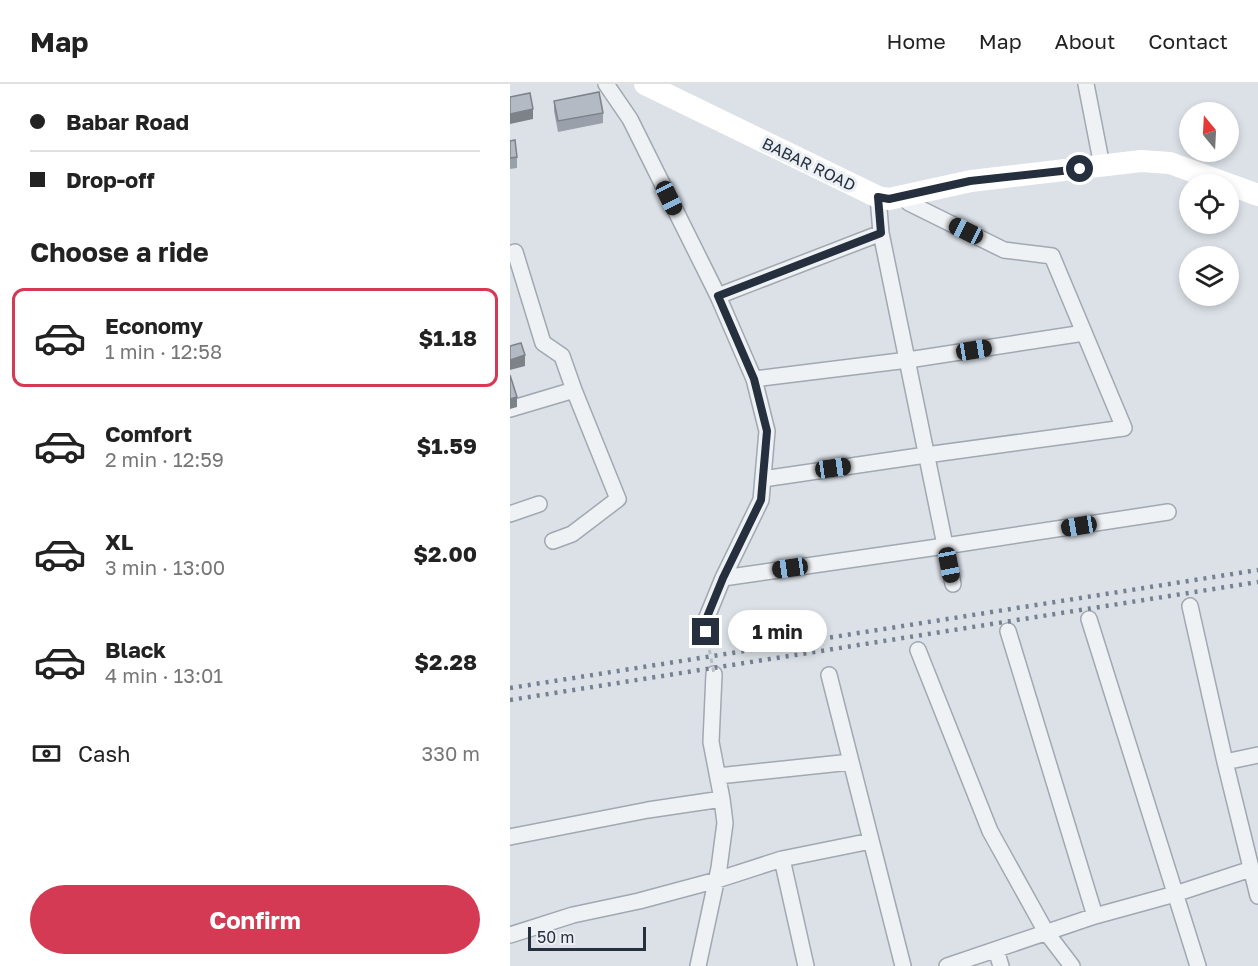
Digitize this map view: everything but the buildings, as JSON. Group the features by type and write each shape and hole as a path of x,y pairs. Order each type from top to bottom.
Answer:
{"street":[{"path":"606,84 630,119 718,296 754,379 767,431 761,500 723,578 705,622 706,632"},
{"name":"BABAR ROAD","path":"645,84 878,197 889,199 970,181 1141,161 1170,163 1258,195"},
{"path":"1086,84 1102,166"},
{"path":"763,479 926,454 1124,428 1052,256 1004,250 909,203 903,196"},
{"path":"878,197 881,233 953,584"},
{"path":"718,296 881,233"},
{"path":"510,254 515,252 543,343 562,356 618,499 572,534 553,541"},
{"path":"754,379 908,360 1084,333"},
{"path":"510,409 574,390"},
{"path":"510,514 539,504"},
{"path":"723,578 1168,512"},
{"path":"1190,606 1224,762 1258,896"},
{"path":"1089,618 1198,966"},
{"path":"1008,631 1095,916"},
{"path":"918,650 990,831 1046,932 1072,966"},
{"path":"698,966 717,880 725,823 711,742 714,674"},
{"path":"829,675 903,966"},
{"path":"1224,762 1258,755"},
{"path":"718,776 851,762"},
{"path":"510,837 648,810 722,799"},
{"path":"510,935 573,915 639,901 717,880 782,859 871,841"},
{"path":"782,859 806,966"},
{"path":"947,966 1095,916 1175,894 1251,869"},
{"path":"996,950 1001,966"}],"path":[{"path":"706,632 714,674"}],"railway":[{"path":"510,688 1258,570"},
{"path":"510,700 1258,582"}],"route":[{"path":"706,632 705,622 723,578 761,500 767,431 754,379 718,296 881,233 878,197 889,199 970,181 1080,169"}]}
